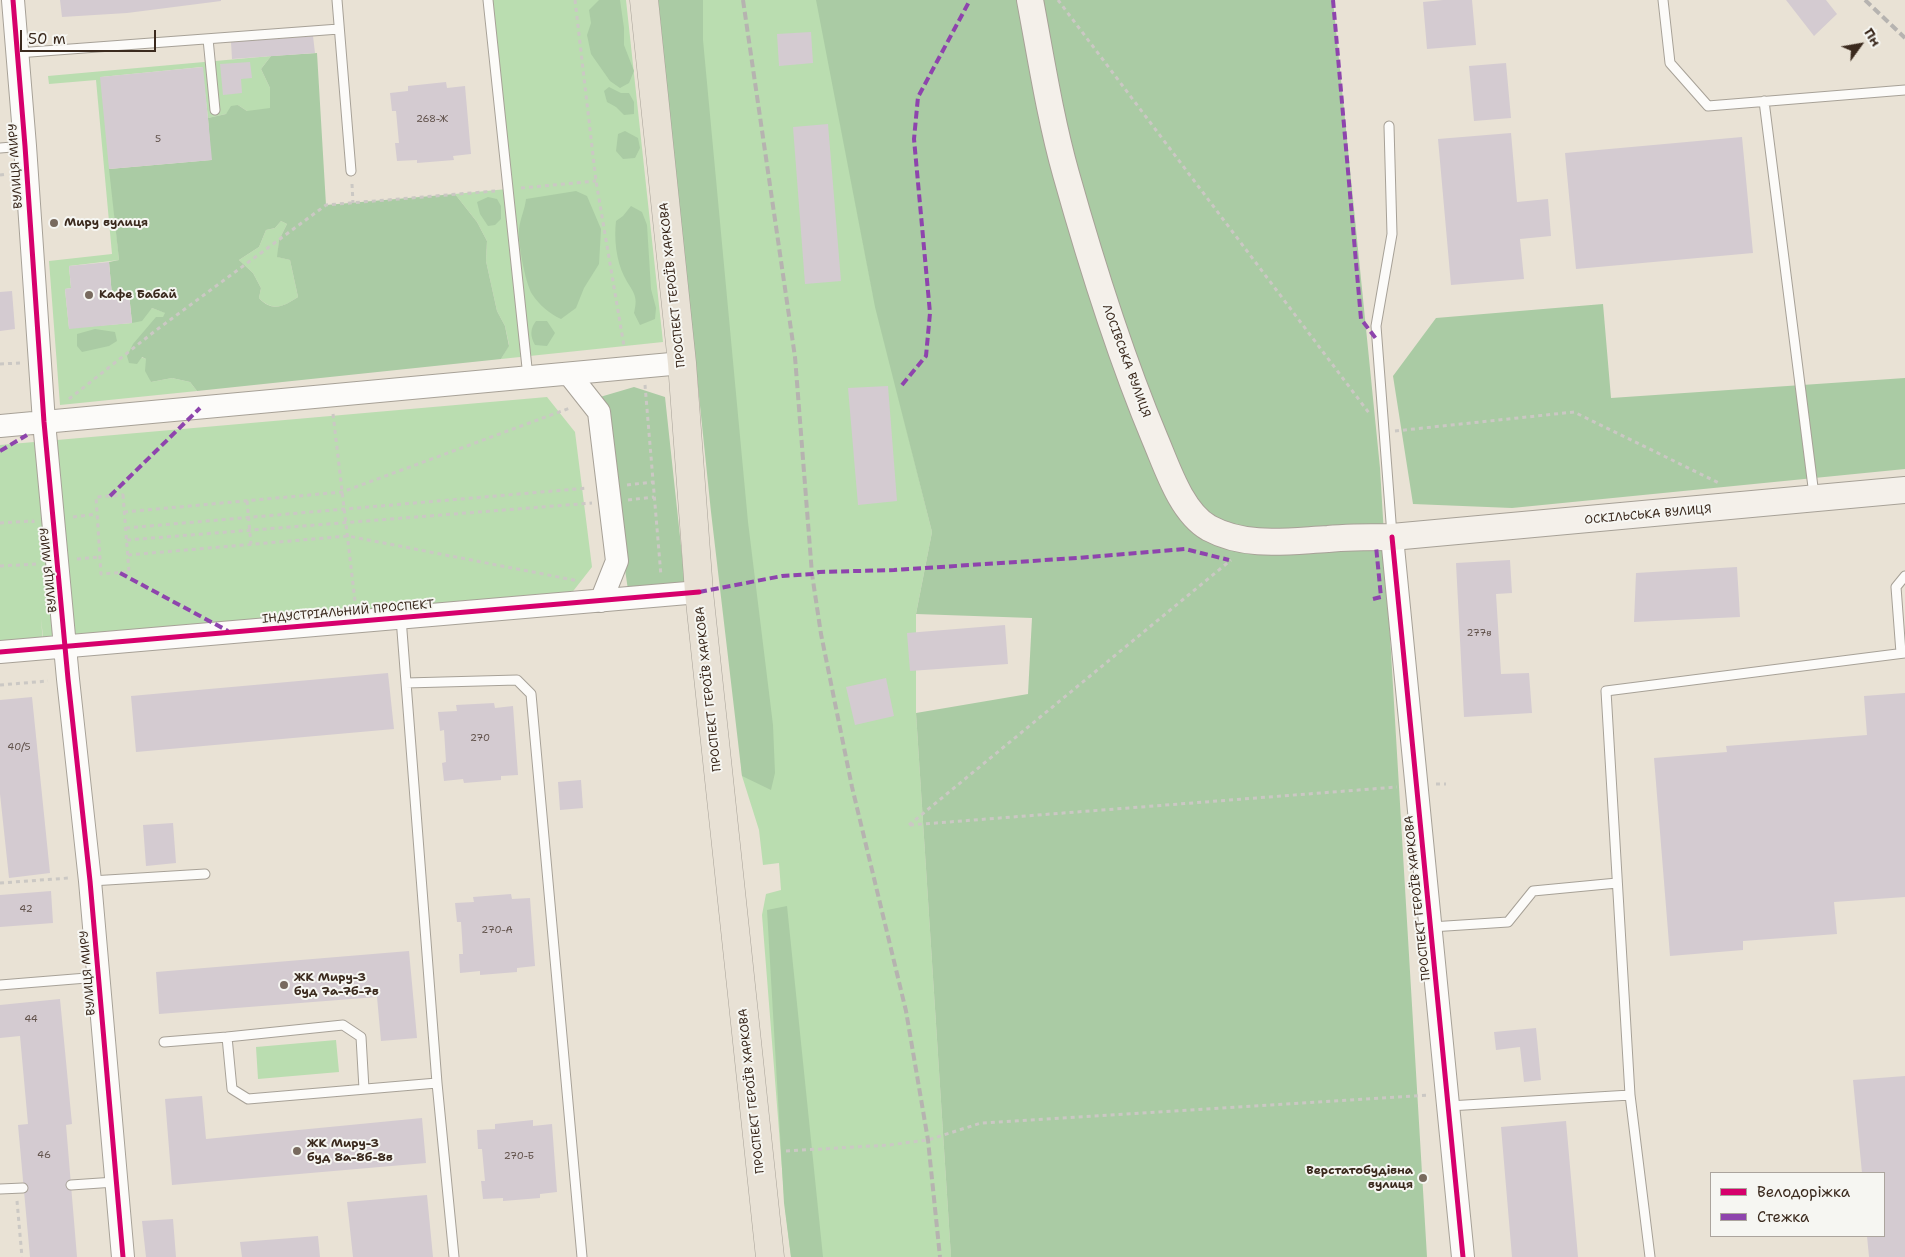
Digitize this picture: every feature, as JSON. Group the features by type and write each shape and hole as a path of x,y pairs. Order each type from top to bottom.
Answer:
{"main road":[{"name":"ПРОСПЕКТ ГЕРОЇВ ХАРКОВА","path":"644,0 682,364 699,592 770,1257"},
{"name":"ЛОСІВСЬКА ВУЛИЦЯ","path":"1030,0 1066,172 1103,298 1139,400 1174,484 1192,514 1208,527 1231,537 1265,543 1329,538 1392,537"},
{"name":"ОСКІЛЬСЬКА ВУЛИЦЯ","path":"1392,537 1905,490"}],"street":[{"name":"ВУЛИЦЯ МИРУ","path":"12,0 11,26 17,53 44,422 70,698 80,880 99,976 123,1257"},
{"path":"0,426 682,364"},
{"path":"569,374 599,412 617,561 604,594"},
{"name":"ПРОСПЕКТ ГЕРОЇВ ХАРКОВА","path":"1392,537 1463,1257"},
{"name":"ІНДУСТРІАЛЬНИЙ ПРОСПЕКТ","path":"0,652 401,618 604,594 662,596 699,592"}],"lane":[{"path":"337,0 351,171"},
{"path":"488,0 528,378"},
{"path":"1664,0 1670,63 1708,106 1905,90"},
{"path":"17,53 339,29"},
{"path":"208,39 215,110"},
{"path":"1764,101 1815,499"},
{"path":"1389,126 1392,234 1376,326 1392,537"},
{"path":"0,148 25,146"},
{"path":"1650,1257 1630,1095 1606,690 1903,653 1896,587 1905,576"},
{"path":"401,618 438,1084 454,1257"},
{"path":"406,683 517,680 531,694 582,1257"},
{"path":"80,880 205,874"},
{"path":"1431,927 1508,922 1532,891 1617,883"},
{"path":"0,985 99,976"},
{"path":"164,1042 343,1025 360,1037 364,1089"},
{"path":"227,1037 232,1089 248,1099 438,1084"},
{"path":"1448,1100 1630,1095"},
{"path":"71,1185 116,1182"},
{"path":"0,1189 20,1188"}],"path":[{"path":"575,0 596,181 624,346 614,347"},
{"path":"1058,0 1384,432 1574,412 1729,488"},
{"path":"351,171 353,203"},
{"path":"0,175 6,174"},
{"path":"68,400 155,331 326,205 596,181"},
{"path":"0,364 21,362"},
{"path":"643,367 662,596"},
{"path":"124,512 342,492 589,401"},
{"path":"332,406 358,622"},
{"path":"127,540 346,521 609,494 653,482"},
{"path":"126,528 344,509 609,494 654,497"},
{"path":"123,495 124,512 128,572 101,574 96,497 123,495"},
{"path":"247,501 251,544"},
{"path":"70,517 97,514"},
{"path":"0,523 33,521 34,529"},
{"path":"128,555 348,536 604,594"},
{"path":"0,566 37,564 36,555"},
{"path":"74,559 100,557"},
{"path":"0,684 48,681"},
{"path":"909,825 1446,784"},
{"path":"0,884 80,880"},
{"path":"786,1151 889,1145 928,1140 981,1123 1448,1100"},
{"path":"20,1188 22,1257"}],"green space":[{"path":"488,0 626,0 663,342 501,359 509,345 505,326 497,311 486,261 487,241 477,222 455,194 507,189"},
{"path":"599,0 620,0 624,28 624,45 634,71 629,83 620,88 610,81 591,54 587,35 591,23 589,10"},
{"path":"658,0 703,0 703,40 748,522 773,725 775,773 771,790 742,776 711,512"},
{"path":"677,0 817,0 873,294 932,532 916,614 916,713 951,1257 791,1257 785,1207 762,915 766,894 781,890 779,863 763,865 759,830 742,776"},
{"path":"816,0 1333,0 1380,468 1427,1257 951,1257 916,713 1028,694 1032,618 916,614 932,532 875,307"},
{"path":"317,53 326,205 455,194 477,222 487,241 486,261 497,311 505,326 509,346 501,359 197,391 190,382 172,378 151,382 145,371 146,359 142,357 137,364 129,363 127,356 133,344 156,317 163,317 165,313 152,308 142,321 132,323 129,294 112,296 109,262 119,260 109,169 211,160 208,118 226,114 231,106 238,105 247,111 270,108 270,88 261,69 271,56","holes":["281,221 287,224 279,240 277,257 290,260 298,297 282,305 268,305 259,298 261,288 253,273 239,260 259,247 266,230 275,228"]},
{"path":"271,56 261,69 270,88 270,108 287,224 247,111 238,105 226,114 208,118 202,67 101,77 119,260 69,266 71,288 65,289 69,328 132,323 152,308 166,313 137,364 141,357 146,359 151,382 172,378 190,382 197,391 60,405 49,261 112,254 96,80 49,84 48,76"},
{"path":"609,87 621,93 629,93 634,102 634,114 624,115 607,102 604,91"},
{"path":"625,131 638,138 640,148 635,158 623,159 616,151 618,134"},
{"path":"576,191 587,196 601,229 599,264 584,288 576,308 561,319 545,309 529,288 522,262 519,229 526,199"},
{"path":"488,197 497,199 501,206 501,219 495,225 488,226 480,214 477,202"},
{"path":"631,206 642,212 647,225 651,289 656,308 655,319 640,325 634,313 636,301 634,293 621,270 617,256 615,235 616,221"},
{"path":"281,221 287,224 279,240 278,257 290,260 298,297 283,305 274,306 259,298 261,288 253,273 239,260 259,247 266,230 275,228"},
{"path":"1603,304 1611,398 1905,378 1905,469 1512,508 1413,504 1393,376 1436,318"},
{"path":"536,321 547,321 555,333 547,346 535,345 533,342 532,330"},
{"path":"95,329 115,332 117,341 109,346 82,352 77,346 77,334"},
{"path":"634,387 665,397 685,583 628,590 600,397"},
{"path":"547,397 575,432 592,567 563,604 45,657 41,618 44,657 0,661 0,445"},
{"path":"787,906 823,1257 791,1257 784,1203 767,910"},
{"path":"336,1040 339,1072 258,1079 256,1047"}],"building":[{"path":"60,0 221,1 127,13 62,17"},
{"path":"1472,0 1476,45 1427,49 1423,2"},
{"path":"1786,0 1826,0 1837,14 1814,36"},
{"path":"811,32 813,63 779,66 777,34"},
{"path":"313,36 315,53 232,59 231,42"},
{"path":"250,62 252,78 241,79 242,93 223,95 220,64"},
{"path":"1506,63 1511,118 1474,121 1469,66"},
{"path":"203,67 212,160 109,169 100,77"},
{"path":"446,82 447,88 465,86 471,154 453,156 454,160 417,163 417,160 397,161 395,143 399,143 396,111 392,111 390,93 408,91 408,86"},
{"path":"828,124 841,281 805,284 793,127"},
{"path":"1511,133 1517,202 1548,199 1551,236 1520,239 1524,279 1451,285 1438,139"},
{"path":"1742,137 1753,253 1576,269 1565,153"},
{"name":"Кафе Бабай","path":"109,262 112,296 129,294 132,323 69,329 65,289 71,288 69,266"},
{"path":"12,291 15,329 0,331 0,292"},
{"path":"888,386 897,501 858,505 848,388"},
{"path":"1510,560 1512,593 1496,594 1501,674 1529,673 1532,713 1464,717 1456,563"},
{"path":"1737,567 1740,617 1634,622 1636,573"},
{"path":"1005,625 1008,664 910,671 907,633"},
{"path":"388,673 394,729 136,752 131,696"},
{"path":"886,678 894,716 855,725 846,687"},
{"path":"1905,693 1905,897 1834,902 1837,934 1743,941 1743,950 1670,956 1654,758 1727,752 1726,746 1867,735 1864,696"},
{"path":"32,697 50,873 9,878 0,794 0,700"},
{"path":"494,703 495,708 513,706 518,775 501,776 501,780 464,783 463,779 444,781 442,763 446,762 444,730 440,731 438,712 457,711 456,705"},
{"path":"581,780 583,808 560,810 558,782"},
{"path":"173,823 176,863 146,866 143,825"},
{"path":"51,891 53,923 0,927 0,895"},
{"path":"511,894 512,899 530,898 535,966 517,968 517,972 480,975 480,971 460,973 459,954 463,954 461,922 457,922 455,903 474,902 473,897"},
{"name":"ЖК Миру-3 буд 7а-7б-7в","path":"409,951 417,1038 381,1041 377,997 159,1014 156,972"},
{"path":"60,999 72,1124 66,1125 77,1257 30,1257 18,1125 28,1124 20,1036 0,1038 0,1005"},
{"path":"1536,1028 1541,1080 1524,1082 1520,1047 1496,1050 1494,1032"},
{"path":"1905,1076 1905,1257 1869,1257 1867,1237 1885,1237 1885,1172 1862,1172 1853,1080"},
{"name":"ЖК Миру-3 буд 8а-8б-8в","path":"202,1096 206,1139 422,1118 426,1163 172,1185 165,1099"},
{"path":"533,1120 533,1126 552,1124 557,1192 540,1194 540,1198 503,1201 503,1198 483,1199 481,1181 485,1181 482,1149 478,1149 477,1130 495,1129 495,1124"},
{"path":"1566,1121 1578,1257 1512,1257 1501,1127"},
{"path":"427,1195 433,1257 353,1257 347,1202"},
{"path":"173,1219 176,1257 146,1257 142,1221"},
{"path":"318,1236 320,1257 242,1257 240,1242"}],"railway":[{"path":"743,0 795,357 812,574 821,634 852,787 906,1011 928,1140 940,1257"},
{"path":"1865,0 1905,38"}],"marked path":[{"path":"902,385 926,356 930,313 914,139 918,97 970,0"},
{"path":"1333,0 1361,319 1377,340"},
{"path":"110,496 200,408"},
{"path":"0,451 27,435"},
{"path":"1373,599 1381,597 1376,546"},
{"path":"699,592 782,576 819,572 894,570 1185,549 1229,560"},
{"path":"120,573 228,631"}],"cycle path":[{"path":"13,0 44,422 68,679 90,881 123,1257"},
{"path":"1392,537 1463,1257"},
{"path":"0,652 699,592"}],"place":[{"name":"Миру вулиця","path":"54,223"},
{"name":"Кафе Бабай","path":"89,295"},
{"name":"ЖК Миру-3 буд 7а-7б-7в","path":"284,985"},
{"name":"ЖК Миру-3 буд 8а-8б-8в","path":"297,1151"},
{"name":"Верстатобудівна вулиця","path":"1423,1178"}]}
